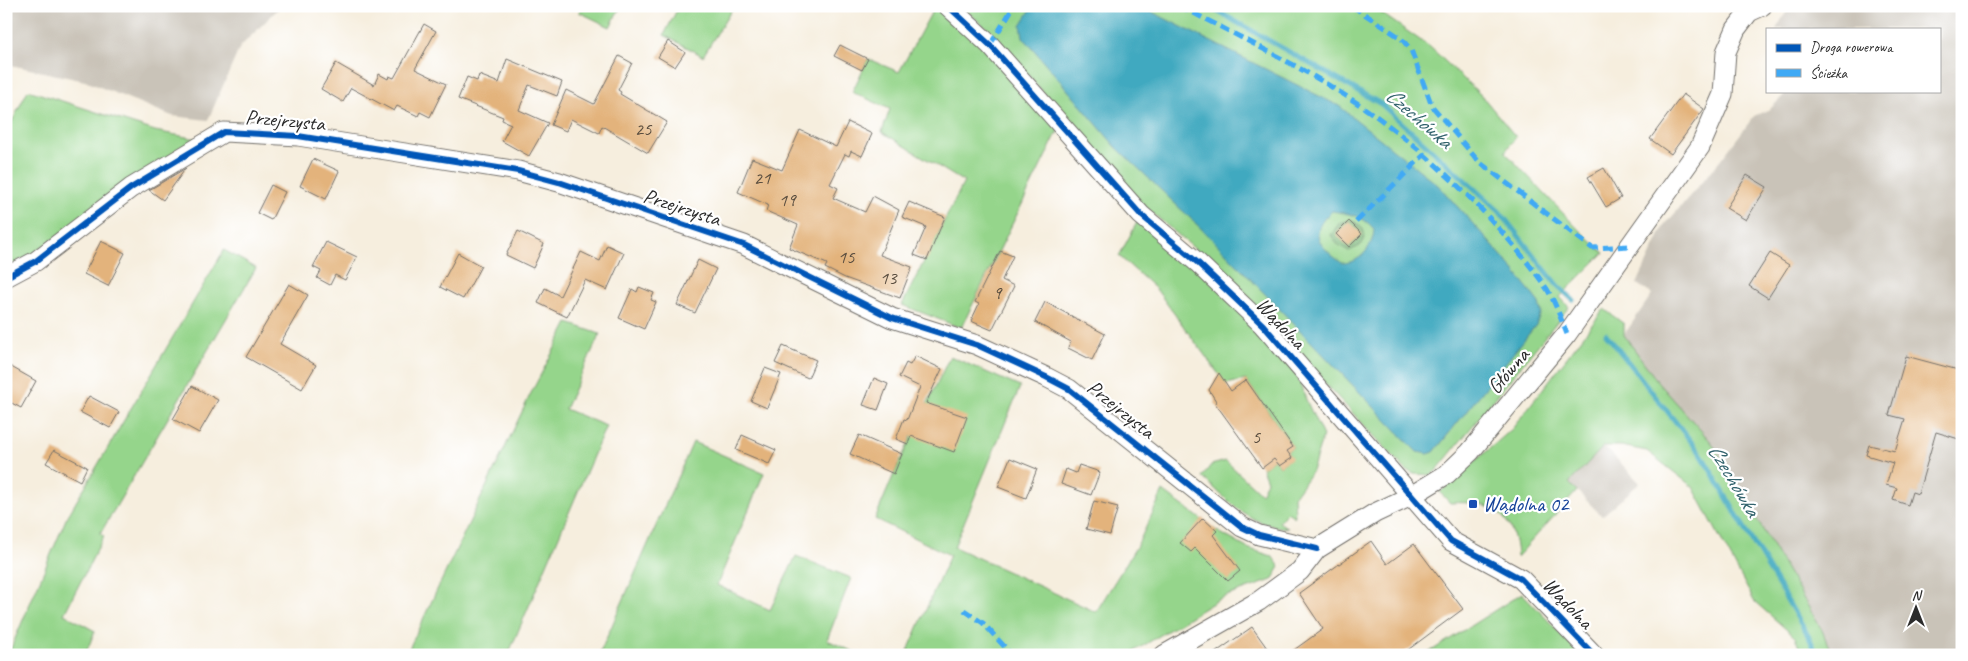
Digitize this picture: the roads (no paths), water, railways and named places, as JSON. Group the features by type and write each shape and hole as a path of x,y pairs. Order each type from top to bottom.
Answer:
{"street":[{"name":"Wądolna","path":"948,6 990,45 1141,215 1198,264 1263,325 1451,541 1522,579 1594,655"},
{"name":"Główna","path":"1164,655 1259,601 1300,571 1317,549 1375,513 1412,496 1447,474 1470,452 1567,334 1700,147 1723,94 1726,52 1729,44 1736,29 1749,12 1762,6"},
{"name":"Przejrzysta","path":"6,277 36,261 131,188 224,132 298,136 518,172 558,182 744,245 892,318 978,344 1070,389 1242,527 1259,535 1317,549"}],"water":[{"path":"1033,6 1140,6 1339,106 1438,185 1510,265 1539,303 1541,312 1536,325 1434,452 1428,454 1417,452 1213,240 1115,146 1023,37 1021,25","holes":["1332,211 1360,218 1374,229 1371,242 1365,253 1355,260 1342,263 1322,245 1319,239 1320,226"]}],"waterway":[{"name":"Czechówka","path":"1208,6 1381,104 1499,211 1557,285 1573,300"},
{"name":"Czechówka","path":"1606,334 1701,454 1810,639 1817,655"}],"place":[{"name":"Wądolna 02","path":"1473,504"}]}
